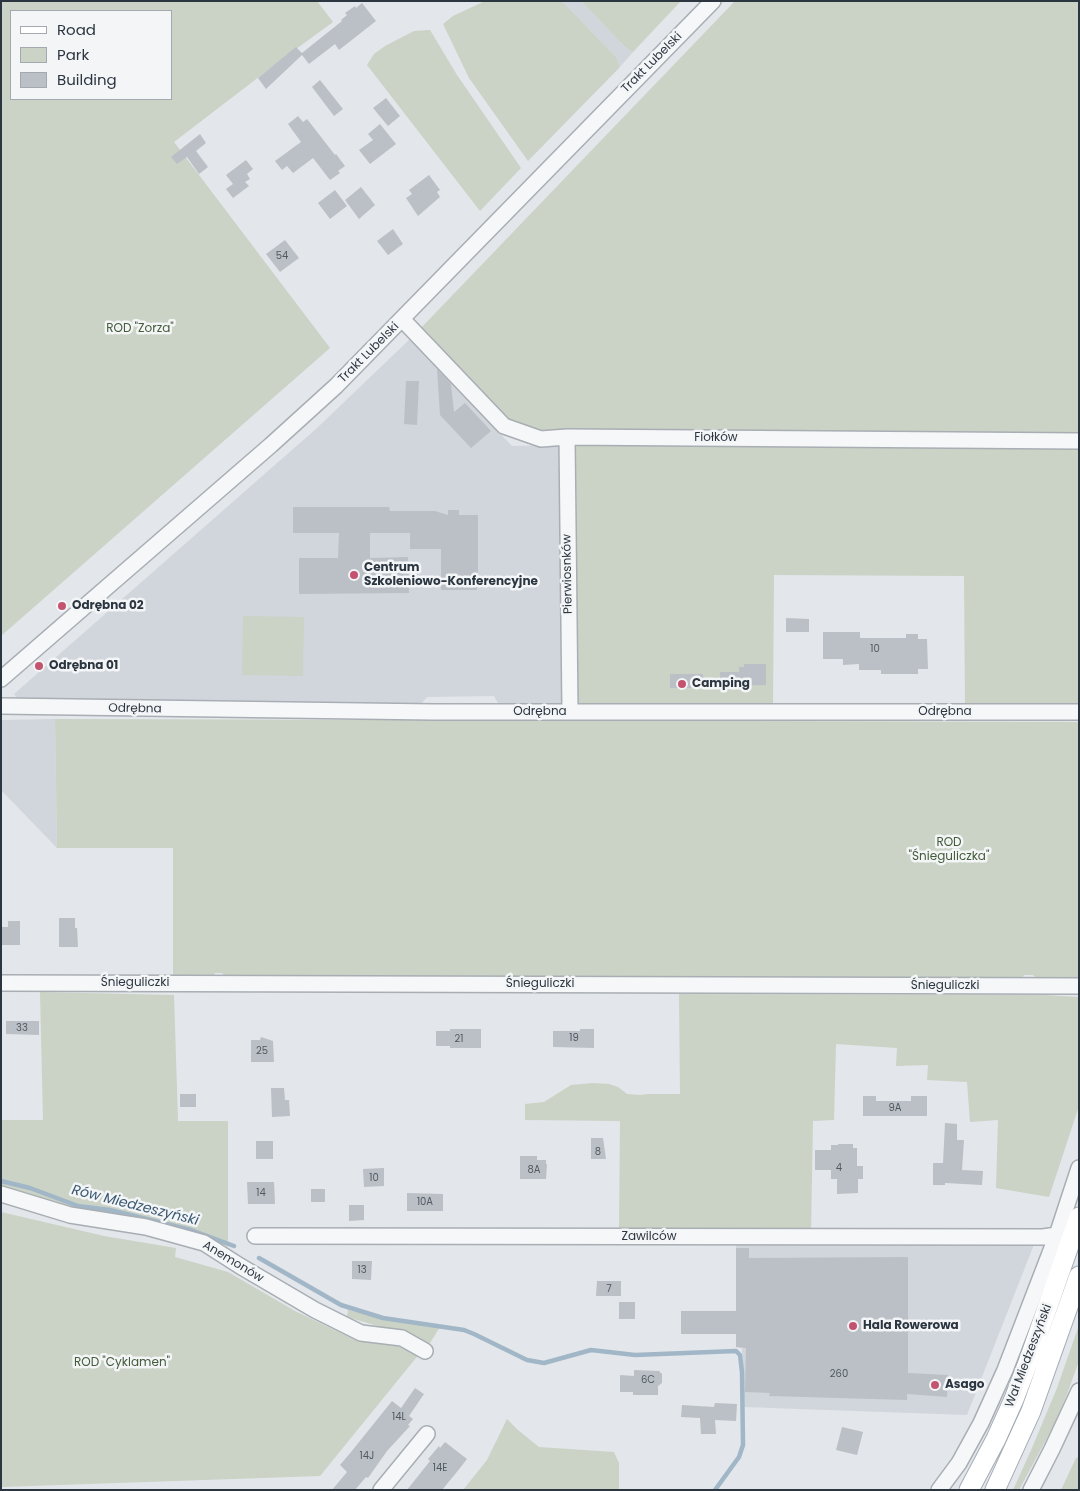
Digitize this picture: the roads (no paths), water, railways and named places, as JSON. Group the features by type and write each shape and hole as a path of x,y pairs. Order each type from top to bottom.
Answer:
{"main road":[{"name":"Wał Miedzeszyński","path":"969,1490 996,1439 1021,1380 1079,1217"},
{"name":"Wał Miedzeszyński","path":"995,1490 1031,1411 1079,1276"}],"street":[{"name":"Trakt Lubelski","path":"1,679 278,440 336,386 713,1"},
{"name":"Fiołków","path":"402,319 504,426 541,439 567,437 1079,441"},
{"name":"Pierwiosnków","path":"567,437 570,711"},
{"name":"Odrębna","path":"1,706 413,712 1079,712"},
{"name":"Śnieguliczki","path":"1,983 1079,986"},
{"path":"940,1490 959,1463 981,1423 1008,1362 1050,1236 1079,1168"},
{"name":"Anemonów","path":"1,1194 70,1215 146,1227 204,1243 315,1310 361,1333 402,1338 424,1350"},
{"name":"Zawilców","path":"256,1236 1050,1236"},
{"path":"1031,1490 1079,1391"},
{"path":"381,1490 427,1434"}],"waterway":[{"name":"Rów Miedzeszyński","path":"1,1181 30,1188 78,1206 110,1210 191,1230 234,1246"},
{"name":"Rów Miedzeszyński","path":"259,1258 341,1305 383,1318 464,1330 527,1360 544,1363 591,1350 635,1355 736,1351 740,1355 742,1372 743,1445 739,1457 715,1490"}],"place":[{"name":"Centrum Szkoleniowo-Konferencyjne","path":"354,575"},
{"name":"Odrębna 02","path":"62,606"},
{"name":"Odrębna 01","path":"39,666"},
{"name":"Camping","path":"682,684"},
{"name":"Hala Rowerowa","path":"853,1326"},
{"name":"Asago","path":"935,1385"}],"park label":[{"name":"ROD \"Zorza\"","path":"140,329"},
{"name":"ROD \"Śnieguliczka\"","path":"949,850"},
{"name":"ROD \"Cyklamen\"","path":"122,1363"}]}
